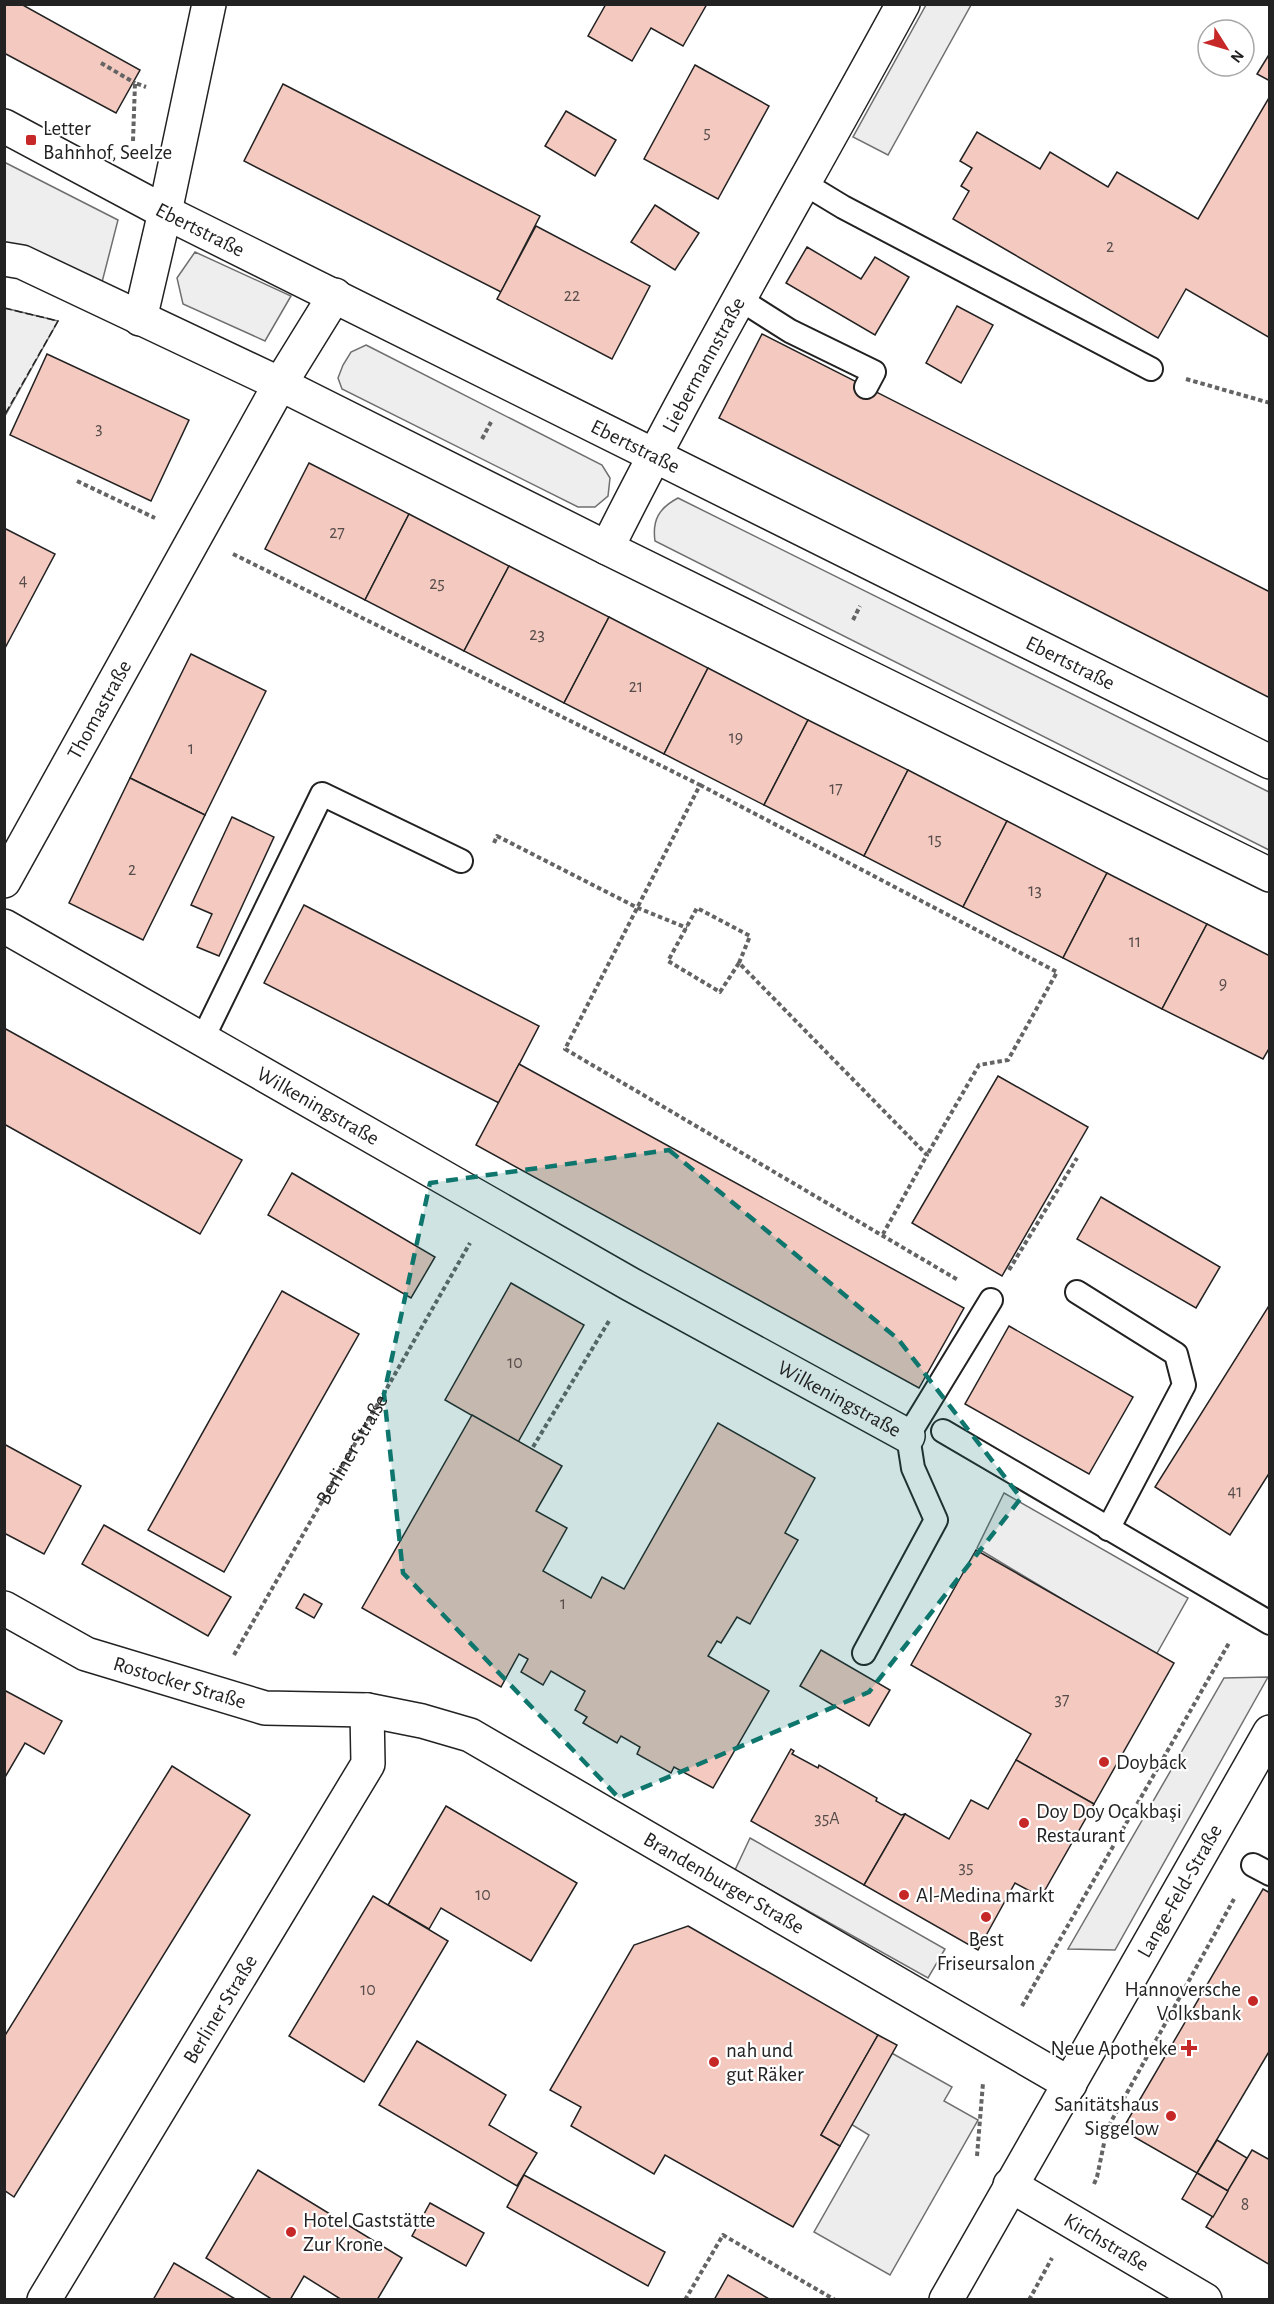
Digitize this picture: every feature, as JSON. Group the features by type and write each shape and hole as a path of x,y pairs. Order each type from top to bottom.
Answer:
{"street":[{"path":"140,319 209,4"},
{"name":"Liebermannstraße","path":"607,549 654,455 738,298 805,184 903,4"},
{"name":"Ebertstraße","path":"4,126 165,212 1269,762"},
{"path":"4,259 22,262 280,384 607,549 1269,875"},
{"name":"Thomastraße","path":"4,881 280,384 335,295"},
{"name":"Wilkeningstraße","path":"4,926 630,1284 908,1436"},
{"name":"Rostocker Straße","path":"4,1608 86,1654 265,1707 367,1710"},
{"name":"Brandenburger Straße","path":"367,1710 470,1735 1070,2084"},
{"name":"Berliner Straße","path":"44,2300 368,1764 367,1710"},
{"name":"Lange-Feld-Straße","path":"946,2300 1269,1732"},
{"name":"Kirchstraße","path":"1010,2185 1205,2300"}],"lane":[{"path":"805,184 843,207 1151,369"},
{"path":"738,298 790,331 874,372 867,387"},
{"path":"202,1040 322,794 461,861"},
{"path":"1077,1292 1176,1354 1184,1385 1108,1529"},
{"name":"Wilkeningstraße","path":"908,1436 991,1300"},
{"path":"943,1431 1269,1623"},
{"path":"864,1653 936,1520 913,1468 908,1436"}],"path":[{"path":"101,63 135,83"},
{"path":"1151,369 1269,403"},
{"path":"463,476 511,384"},
{"path":"77,481 271,572 700,785 1057,972 1008,1060 979,1065 883,1234"},
{"path":"833,659 880,568"},
{"path":"700,785 565,1050 883,1234 991,1300 1077,1158"},
{"path":"461,861 483,867 497,836 638,908 687,928"},
{"path":"697,908 750,936 739,963 720,992 668,961 697,908"},
{"path":"739,963 927,1155"},
{"name":"Berliner Straße","path":"212,1692 492,1205"},
{"path":"533,1447 630,1284"},
{"path":"977,2162 982,2085 1000,2043 1247,1611"},
{"path":"1029,2300 1097,2178 1107,2128 1261,1870"},
{"path":"686,2300 723,2235 835,2300"}],"highlighted area":[{"path":"669,1150 898,1339 1021,1498 869,1692 619,1798 403,1573 384,1394 430,1183"}],"shaded area":[{"path":"926,5 971,5 888,155 853,137"},
{"path":"4,162 118,220 100,290 5,242"},
{"path":"195,252 291,296 265,341 183,304 177,278"},
{"path":"4,308 58,321 5,416"},
{"path":"366,345 602,465 610,478 608,496 595,507 578,507 342,389 338,378 343,365 351,352"},
{"path":"678,498 1269,792 1269,850 655,541 658,515"},
{"path":"1004,1493 1188,1598 1156,1655 977,1548"},
{"path":"1268,1677 1115,1950 1068,1949 1224,1678"},
{"path":"750,1838 945,1949 928,1978 735,1870"},
{"path":"881,2047 952,2087 944,2101 978,2120 890,2275 814,2232 869,2135 841,2118"}],"building":[{"path":"4,4 21,4 140,70 116,113 4,53"},
{"path":"606,4 707,4 683,46 651,28 632,61 588,36"},
{"path":"1270,53 1270,81 1257,74"},
{"path":"695,65 769,106 718,199 644,159"},
{"path":"283,84 540,216 501,292 244,161"},
{"path":"1270,96 1270,338 1186,289 1158,338 953,219 969,191 961,186 972,168 960,161 977,132 1040,169 1050,152 1108,187 1117,172 1198,219"},
{"path":"566,111 616,140 595,176 545,146"},
{"path":"655,205 699,233 675,270 631,242"},
{"path":"536,226 650,286 612,359 497,299"},
{"path":"807,247 861,279 875,257 909,277 875,335 786,283"},
{"path":"957,306 993,325 961,383 926,363"},
{"path":"762,334 1270,592 1270,698 719,418"},
{"path":"47,354 189,420 151,501 10,435"},
{"path":"309,463 409,514 365,600 265,549"},
{"path":"409,514 509,566 464,651 365,600"},
{"path":"4,528 55,554 4,650"},
{"path":"509,566 609,617 564,703 464,651"},
{"path":"609,617 708,668 664,754 564,703"},
{"path":"191,654 266,691 205,815 130,778"},
{"path":"708,668 808,720 764,805 664,754"},
{"path":"808,720 908,770 864,856 764,805"},
{"path":"908,770 1007,821 963,907 864,856"},
{"path":"130,778 205,815 143,940 69,903"},
{"path":"232,817 274,837 219,956 197,947 212,914 191,905"},
{"path":"1007,821 1107,873 1063,958 963,907"},
{"path":"1107,873 1207,924 1162,1009 1063,958"},
{"path":"304,905 539,1026 499,1103 264,983"},
{"path":"1207,924 1270,956 1270,1047 1263,1059 1162,1009"},
{"path":"4,1028 242,1160 200,1234 4,1124"},
{"path":"519,1064 964,1308 919,1388 476,1145"},
{"path":"998,1076 1088,1127 1002,1276 912,1223"},
{"path":"292,1173 435,1257 411,1298 268,1215"},
{"path":"1101,1197 1220,1267 1196,1308 1077,1239"},
{"path":"511,1283 584,1325 518,1442 445,1400"},
{"path":"282,1291 359,1334 224,1572 148,1530"},
{"path":"1270,1304 1270,1472 1230,1535 1155,1487"},
{"path":"1009,1326 1133,1397 1089,1474 965,1404"},
{"path":"472,1415 562,1466 536,1511 567,1528 543,1571 591,1598 602,1577 624,1589 718,1423 815,1478 785,1533 798,1540 750,1624 737,1617 721,1643 717,1641 708,1656 769,1691 713,1788 674,1767 671,1773 637,1754 640,1747 621,1736 617,1743 583,1723 587,1717 575,1710 585,1691 551,1671 543,1685 521,1672 528,1659 519,1654 501,1687 362,1608"},
{"path":"4,1444 81,1486 44,1554 4,1533"},
{"path":"104,1525 231,1597 208,1636 82,1564"},
{"path":"976,1550 1174,1663 1094,1804 1016,1760 1031,1734 911,1665"},
{"path":"304,1594 322,1604 314,1618 296,1608"},
{"path":"821,1650 890,1690 869,1726 800,1686"},
{"path":"4,1690 62,1721 44,1754 25,1743 4,1779"},
{"path":"791,1749 794,1751 792,1754 818,1768 819,1765 877,1798 876,1801 901,1815 905,1814 864,1885 751,1821"},
{"path":"1016,1760 1094,1804 1041,1897 1015,1883 978,1950 864,1885 905,1814 949,1839 971,1800 988,1809"},
{"path":"172,1766 250,1815 14,2197 4,2190 4,2037"},
{"path":"446,1806 577,1883 531,1961 441,1908 429,1929 388,1905"},
{"path":"1263,1889 1270,1893 1270,2050 1197,2173 1122,2130"},
{"path":"373,1896 448,1941 364,2082 289,2036"},
{"name":"nah und gut Räker","path":"688,1926 878,2035 821,2135 840,2146 793,2227 665,2155 654,2174 571,2126 581,2107 550,2090 634,1945"},
{"path":"878,2035 897,2045 840,2146 821,2135"},
{"path":"417,2041 506,2095 489,2125 537,2153 517,2186 379,2105"},
{"path":"1217,2140 1247,2158 1228,2191 1197,2173"},
{"path":"1252,2150 1270,2160 1270,2265 1206,2227"},
{"name":"Hotel Gaststätte Zur Krone","path":"258,2170 402,2258 377,2300 342,2300 304,2276 290,2300 273,2300 206,2258"},
{"path":"1197,2173 1228,2191 1213,2217 1182,2199"},
{"path":"524,2175 665,2252 648,2286 507,2207"},
{"path":"430,2203 484,2233 466,2266 412,2236"},
{"path":"174,2263 237,2300 153,2300"},
{"path":"728,2275 771,2300 714,2300"}],"fence":[{"path":"4,308 58,321 4,416"}],"place":[{"name":"Letter Bahnhof, Seelze","path":"31,140"},
{"name":"Doyback","path":"1104,1762"},
{"name":"Doy Doy Ocakbaşi Restaurant","path":"1024,1823"},
{"name":"Al-Medina markt","path":"904,1895"},
{"name":"Best Friseursalon","path":"986,1917"},
{"name":"Hannoversche Volksbank","path":"1253,2001"},
{"name":"Neue Apotheke","path":"1189,2048"},
{"name":"nah und gut Räker","path":"714,2062"},
{"name":"Sanitätshaus Siggelow","path":"1171,2116"},
{"name":"Hotel Gaststätte Zur Krone","path":"291,2232"}]}
